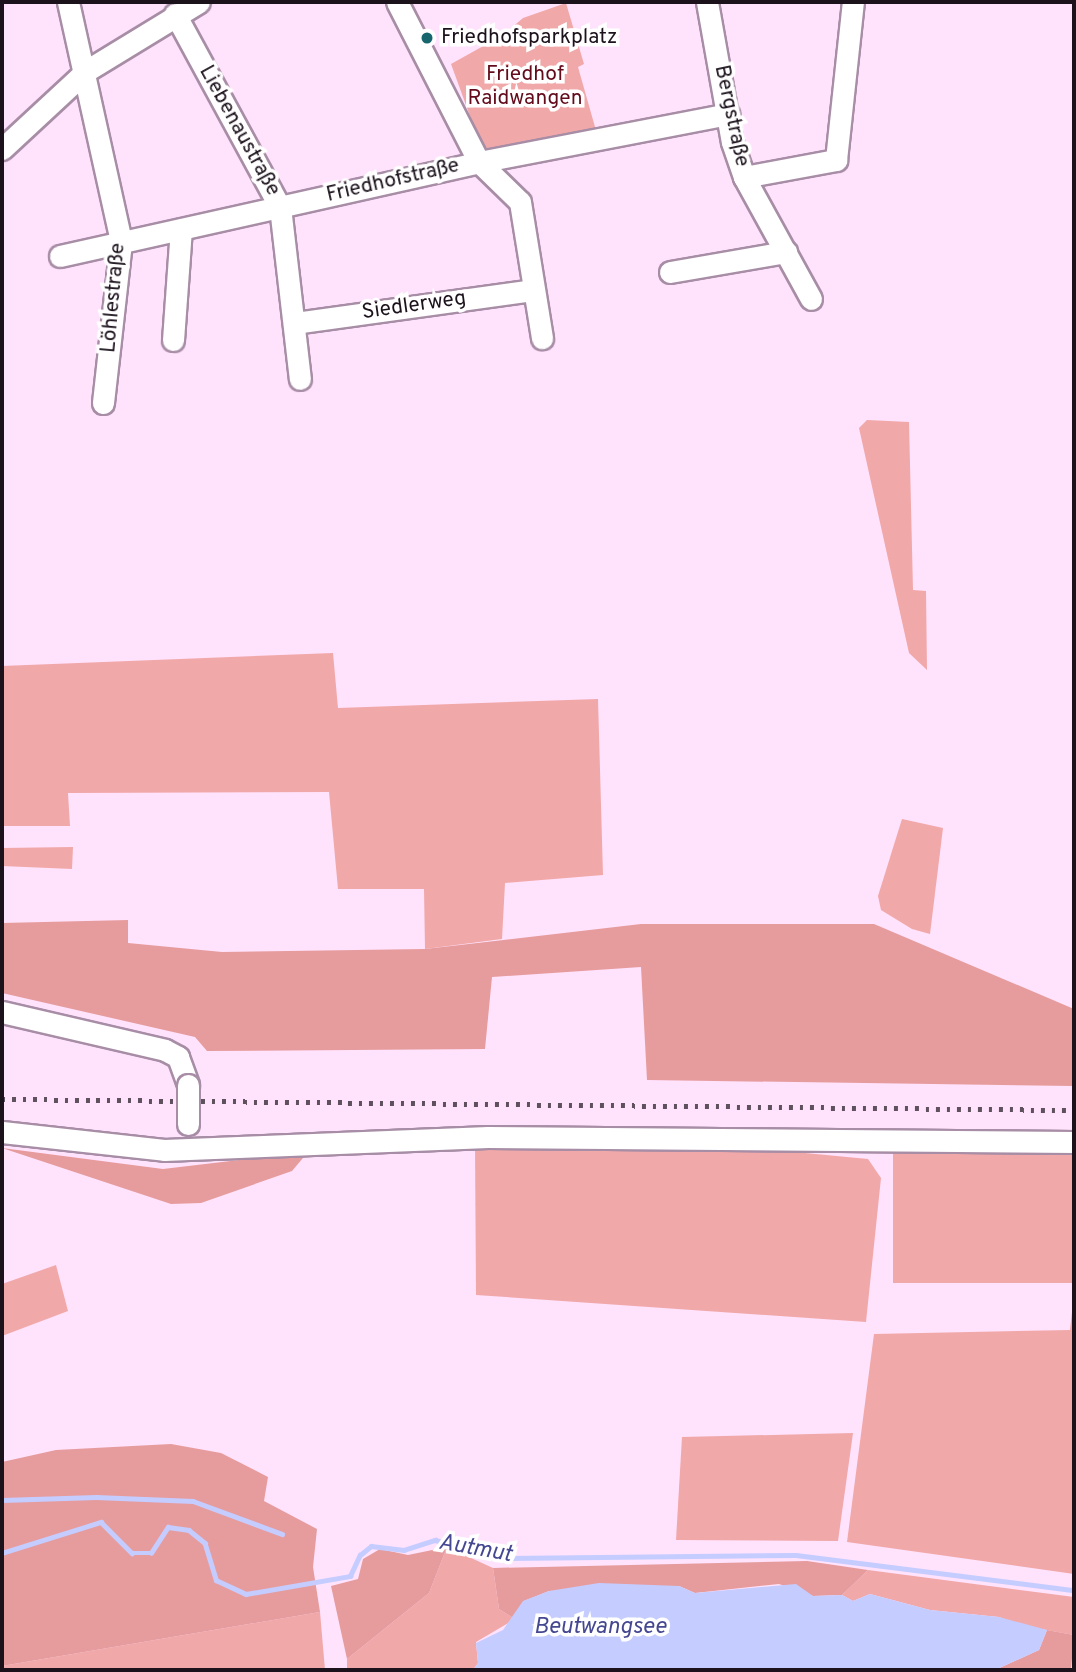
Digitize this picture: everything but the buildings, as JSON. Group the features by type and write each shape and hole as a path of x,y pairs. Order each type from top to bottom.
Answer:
{"street":[{"name":"Löhlestraße","path":"68,2 86,71 121,242 103,403"},
{"path":"2,149 86,71 175,14 199,2"},
{"path":"397,2 478,162 520,202 542,338"},
{"name":"Bergstraße","path":"707,2 728,114 744,177 811,299"},
{"path":"744,177 836,160 853,2"},
{"name":"Liebenaustraße","path":"175,14 280,207 300,379"},
{"name":"Friedhofstraße","path":"60,256 478,162 728,114"},
{"path":"173,340 181,229"},
{"path":"670,272 786,252"},
{"name":"Siedlerweg","path":"295,323 533,290"},
{"path":"2,1012 165,1050 178,1058 188,1085 185,1148"},
{"path":"2,1132 118,1147 185,1148 488,1137 1074,1142"}],"green space":[{"name":"Friedhof Raidwangen","path":"566,3 584,64 578,67 597,134 482,149 451,64 503,35 523,18"},
{"path":"867,420 909,422 913,590 926,591 927,670 909,653 859,428"},
{"path":"333,653 338,708 598,699 603,875 505,883 502,939 425,949 424,889 338,889 329,792 68,793 70,826 2,826 2,666"},
{"path":"902,819 943,828 930,934 912,929 881,910 878,896"},
{"path":"73,847 72,869 2,866 2,848"},
{"path":"475,1146 784,1151 868,1159 881,1178 866,1322 476,1295"},
{"path":"893,1153 1074,1153 1074,1283 893,1283"},
{"path":"56,1265 68,1311 2,1336 2,1284"},
{"path":"1074,1294 1074,1574 847,1542 874,1334 1070,1330"},
{"path":"853,1433 838,1541 676,1540 682,1437"},
{"path":"447,1547 493,1568 499,1609 515,1619 476,1642 478,1663 473,1670 347,1670 347,1659 429,1593"},
{"path":"868,1570 1074,1597 1074,1635 1019,1625 999,1617 930,1610 870,1594 853,1601 842,1595"},
{"path":"320,1612 325,1670 2,1670 2,1666"}],"shaded area":[{"path":"128,920 128,943 222,952 425,949 641,924 874,924 1074,1009 1074,1086 647,1080 641,967 492,977 485,1049 207,1051 195,1037 2,993 2,923"},
{"path":"2,1148 163,1169 308,1152 292,1171 201,1203 171,1204"},
{"path":"171,1444 221,1453 268,1477 264,1501 317,1529 313,1567 320,1612 2,1666 2,1462 56,1450"},
{"path":"447,1547 429,1593 347,1659 331,1586 358,1579 363,1559 380,1549 408,1555"},
{"path":"807,1561 868,1570 842,1595 813,1596 779,1584 695,1593 679,1586 549,1591 524,1601 515,1619 499,1609 493,1568"},
{"path":"1047,1630 1074,1635 1071,1670 995,1670 1039,1650"}],"water":[{"name":"Beutwangsee","path":"599,1583 679,1586 695,1593 796,1584 813,1596 842,1595 853,1601 870,1594 930,1610 999,1617 1047,1630 1039,1650 995,1670 473,1670 478,1663 476,1643 503,1630 523,1601 549,1591"}],"waterway":[{"path":"2,1500 96,1497 193,1501 282,1534"},
{"name":"Autmut","path":"2,1553 101,1522 132,1553 151,1553 168,1527 189,1530 205,1543 216,1580 246,1594 350,1576 360,1555 371,1546 404,1550 435,1540 503,1558 796,1555 1074,1590"}],"railway":[{"path":"2,1099 1074,1110"}],"place":[{"name":"Friedhofsparkplatz","path":"427,38"}]}
